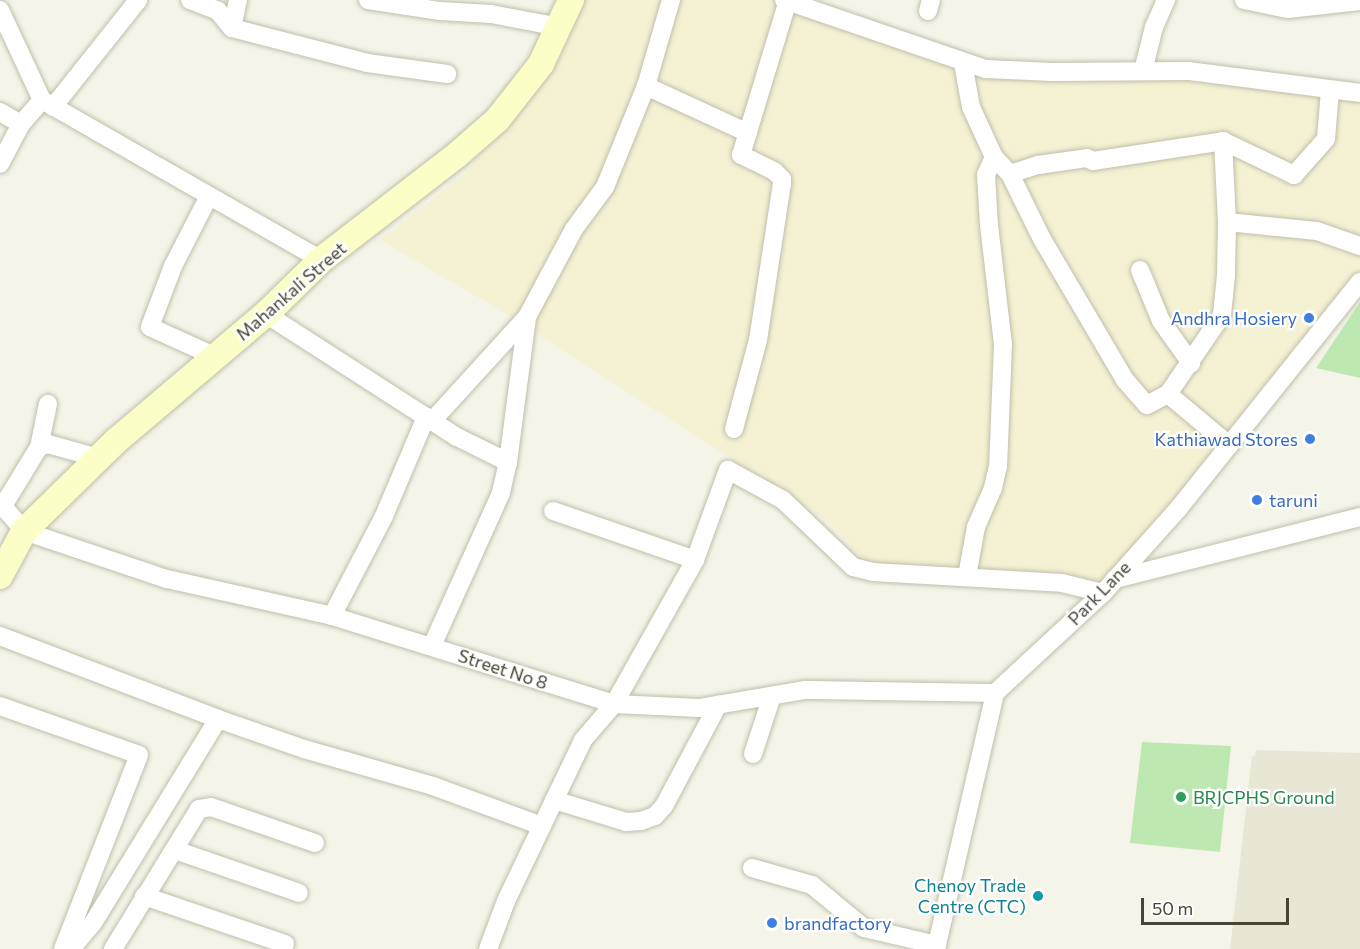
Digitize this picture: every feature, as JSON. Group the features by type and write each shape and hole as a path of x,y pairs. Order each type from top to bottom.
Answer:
{"street":[{"path":"0,164 21,124 47,104 138,0"},
{"path":"190,0 218,11 232,28 367,63 447,74"},
{"path":"232,28 238,0"},
{"path":"368,0 440,11 491,14 559,27"},
{"name":"Mahankali Street","path":"0,576 24,531 98,459 266,314 321,260 458,154 497,120 541,64 571,0"},
{"path":"332,616 384,516 429,419 527,317 574,230 605,187 646,86 671,0"},
{"path":"734,429 758,340 782,184 782,179 774,171 741,154 787,0 963,63 986,69 1189,71 1360,93"},
{"path":"1143,71 1154,27 1166,0"},
{"path":"1244,0 1288,9 1360,1"},
{"path":"0,10 47,104 321,260"},
{"path":"963,63 971,107 994,158 1010,174 1042,239 1125,381 1147,405 1168,394 1222,315 1226,275 1227,222 1223,141"},
{"path":"646,86 748,133"},
{"path":"1010,174 1038,165 1086,158 1093,162 1223,141 1294,176 1326,139 1330,90"},
{"path":"0,112 21,124"},
{"path":"967,576 976,527 993,488 998,466 1003,344 1001,311 992,258 986,175 994,158"},
{"path":"209,196 173,266 150,327 216,357"},
{"path":"1227,222 1317,231 1360,246"},
{"path":"1140,270 1161,321 1191,363"},
{"name":"Park Lane","path":"995,693 1103,593 1178,509 1360,282"},
{"path":"266,314 457,437 508,462"},
{"path":"432,646 501,493 508,462 527,317"},
{"path":"1168,394 1229,445"},
{"path":"24,531 1,504 39,447 48,404"},
{"path":"39,447 48,444 98,459"},
{"path":"488,949 506,901 583,741 614,704 695,560 728,470 783,500 853,567 873,572 1062,583 1103,593"},
{"path":"553,511 695,560"},
{"path":"1115,579 1360,517"},
{"name":"Street No 8","path":"24,531 166,579 332,616 614,704 699,708 805,690 995,693"},
{"path":"0,636 218,719 304,748 433,786 542,826"},
{"path":"752,868 812,885 864,928 937,947 995,693"},
{"path":"753,754 772,696"},
{"path":"554,800 627,822 641,821 655,816 664,806 718,705"},
{"path":"0,706 139,754 63,949"},
{"path":"71,949 93,923 218,719"},
{"path":"113,949 199,809 205,806 315,843"},
{"path":"175,850 299,892"},
{"path":"144,896 285,944"}],"shaded area":[{"path":"576,0 781,0 928,55 1360,96 1360,272 1241,422 1099,591 867,567 831,523 500,310 380,240 467,172 540,72"},
{"path":"1256,750 1360,753 1360,949 1230,949 1252,756 1255,756"}],"green space":[{"path":"1360,302 1360,378 1316,368"},
{"name":"BRJCPHS Ground","path":"1142,742 1231,746 1220,852 1130,843"}],"place":[{"name":"Andhra Hosiery","path":"1309,318"},
{"name":"Kathiawad Stores","path":"1310,439"},
{"name":"taruni","path":"1257,500"},
{"name":"BRJCPHS Ground","path":"1181,797"},
{"name":"Chenoy Trade Centre (CTC)","path":"1038,896"},
{"name":"brandfactory","path":"772,923"}]}
